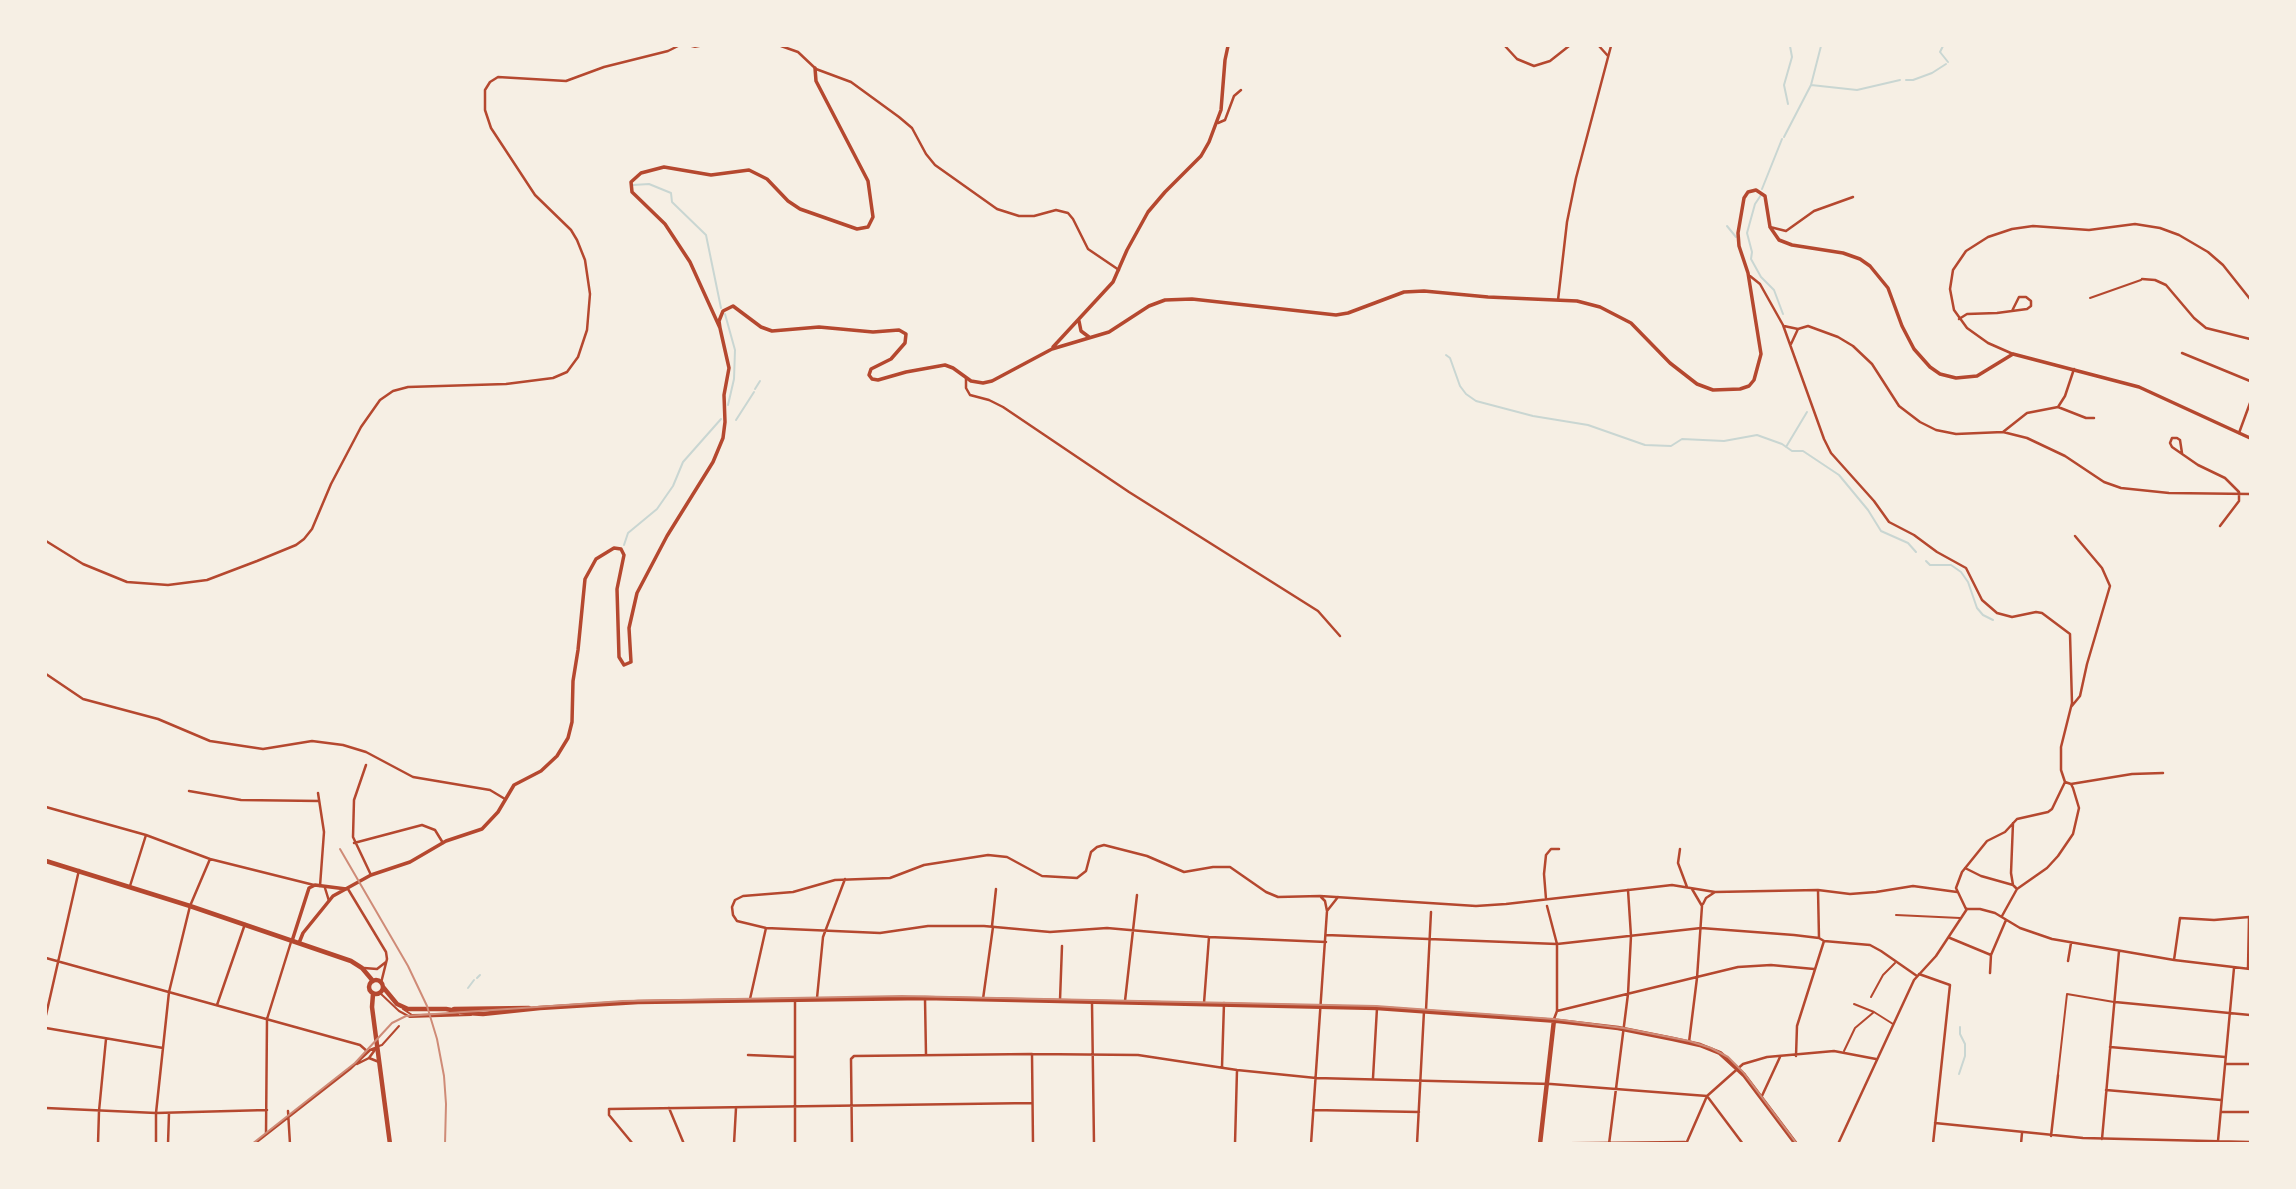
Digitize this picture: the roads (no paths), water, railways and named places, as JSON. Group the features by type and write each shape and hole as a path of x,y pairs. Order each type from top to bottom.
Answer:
{"main road":[{"path":"46,861 130,886 351,961 412,1014 540,1008"},
{"path":"373,981 368,988 373,994 372,1007 390,1143"},
{"path":"373,994 381,989"},
{"path":"453,1010 483,1014 623,1002 925,998 1321,1006 1425,1010 1554,1020 1623,1029 1689,1042 1720,1054 1738,1068 1796,1143"},
{"path":"1540,1143 1554,1020"}],"street":[{"path":"46,541 83,564 127,582 168,585 207,580 296,545 304,539 314,524 356,435 373,408 386,395 408,387 496,385 535,381 556,377 569,370 578,357 587,330 590,294 585,260 571,230 535,195 491,128 484,99 485,90 497,77 566,81 678,46"},
{"path":"781,46 800,53 815,68 851,82 899,117 912,128 930,160 997,209 1020,216 1034,216 1056,210 1068,213 1088,249 1119,270"},
{"path":"1052,349 1112,284 1148,212 1200,156 1218,123 1228,46"},
{"path":"1505,46 1519,61 1534,66 1550,61 1569,46"},
{"path":"1599,46 1608,57"},
{"path":"1558,300 1574,188 1611,46"},
{"path":"720,328 682,249 665,224 632,192 631,182 641,173 664,167 711,175 749,170 767,179 798,208 857,229 868,227 873,217 867,181 816,81 815,68"},
{"path":"1218,123 1225,120 1235,94 1241,90"},
{"path":"299,943 303,933 335,894 370,875 410,862 443,843 484,827 498,812 518,782 552,763 568,738 573,714 573,681 579,650 585,579 596,559 614,548 621,549 624,555 617,589 618,653 623,664 631,662 629,628 638,593 667,536 713,462 724,434 724,396 729,363 719,321 727,307 733,306 761,327 772,331 819,327 873,332 899,330 906,334 905,343 891,359 871,369 871,379 878,380 944,365 978,383 989,382 1052,349 1116,328 1153,304 1177,298 1332,315 1344,314 1404,292 1415,291 1558,300 1592,304 1619,316 1635,327 1677,369 1702,387 1717,390 1740,389 1749,386 1755,377 1761,354 1738,230 1743,200 1748,192 1758,190 1765,196 1770,227 1775,237 1784,243 1843,253 1870,266 1888,288 1914,349 1940,374 1961,378 1977,376 2012,354"},
{"path":"1770,227 1786,231 1814,211 1853,197"},
{"path":"2250,299 2223,265 2208,252 2165,229 2135,224 2089,230 2028,226 2006,230 1975,244 1960,258 1952,273 1950,289 1959,319 1983,341 2012,354 2146,389 2250,438"},
{"path":"1748,275 1760,284 1783,325 1827,446 1889,522 1966,568 1982,600 1997,613 2012,617 2042,613 2070,634 2071,707 2061,741 2061,764 2065,782 2048,813 2017,819 2005,832 1987,841 1965,869 1957,880 1957,892 1967,909"},
{"path":"2142,279 2155,279 2166,285 2206,328 2250,339"},
{"path":"1959,319 1967,314 2012,311 2029,308 2031,301 2026,297 2019,297 2012,311"},
{"path":"1080,319 1080,329 1090,338"},
{"path":"1783,325 1798,329 1814,327 1853,346 1876,369 1899,406 1929,427 1956,434 2003,432 2044,445 2099,480 2115,486 2169,493 2250,494"},
{"path":"1791,344 1798,329"},
{"path":"2182,353 2250,381"},
{"path":"2058,407 2065,396 2074,369"},
{"path":"966,378 965,387 970,395 989,400 1008,410 1129,492 1321,614 1340,636"},
{"path":"2239,433 2250,404"},
{"path":"2003,432 2027,413 2058,407 2093,418"},
{"path":"2182,453 2225,478 2239,492 2239,501 2220,526"},
{"path":"2071,707 2082,691 2087,664 2110,586 2102,568 2075,536"},
{"path":"46,674 83,699 158,719 210,741 264,749 312,741 343,745 366,752 413,777 490,790 505,799"},
{"path":"366,765 354,800 354,843 370,875"},
{"path":"2065,782 2071,784 2132,774 2163,773"},
{"path":"2002,916 2017,889 2047,868 2073,834 2079,814 2077,798 2071,784"},
{"path":"189,791 241,800 319,801"},
{"path":"318,793 324,831 322,887 329,901"},
{"path":"46,807 146,835 211,859 322,887 349,888"},
{"path":"2013,823 2013,885"},
{"path":"354,843 422,825 435,830 443,843"},
{"path":"130,886 146,835"},
{"path":"1325,942 1209,937 1098,928 1050,932 993,926 928,926 880,933 766,928 737,921 732,910 735,900 743,896 793,892 827,881 890,878 924,865 993,855 1007,857 1042,876 1077,878 1086,871 1092,851 1099,845 1147,856 1184,872 1230,867 1266,892 1278,897 1320,896 1476,906 1672,885 1715,891 1818,890 1850,894 1926,886 1957,892"},
{"path":"1546,899 1546,855 1551,849 1559,849"},
{"path":"1680,849 1678,860 1687,887"},
{"path":"156,1143 156,1113 169,992 190,906 211,859"},
{"path":"1965,869 1988,879 2013,885 2017,889"},
{"path":"46,1015 79,870"},
{"path":"817,998 825,931 845,879"},
{"path":"266,1134 267,1019 307,892 314,885"},
{"path":"349,888 386,952 381,989"},
{"path":"983,999 996,889"},
{"path":"1692,889 1702,906"},
{"path":"1609,1143 1628,993 1631,936 1628,890"},
{"path":"1818,890 1819,938"},
{"path":"1689,1042 1702,906 1706,898 1715,891"},
{"path":"1125,1002 1137,895"},
{"path":"1311,1143 1327,911 1325,901 1320,896"},
{"path":"1327,911 1338,897"},
{"path":"1547,906 1557,944 1557,1011 1554,1020"},
{"path":"1967,909 1988,910 2035,935 2071,943 2174,960 2249,969 2250,917 2180,918 2174,960"},
{"path":"1838,1143 1918,975 1950,938 1967,909"},
{"path":"1417,1143 1432,912"},
{"path":"1990,973 1991,955 2006,920"},
{"path":"217,1005 245,924"},
{"path":"750,999 766,928"},
{"path":"1326,935 1557,944 1701,928 1870,945 1918,975 1950,985 1933,1143"},
{"path":"1204,1003 1209,937"},
{"path":"1950,938 1991,955"},
{"path":"1796,1056 1797,1026 1824,942"},
{"path":"2068,961 2071,943"},
{"path":"1060,1000 1062,946"},
{"path":"2102,1139 2119,951"},
{"path":"46,958 360,1045 368,1052"},
{"path":"362,968 377,969 386,962"},
{"path":"1557,1011 1749,966 1814,969"},
{"path":"2218,1141 2234,968"},
{"path":"925,998 926,1055"},
{"path":"795,999 795,1143"},
{"path":"1092,1001 1094,1143"},
{"path":"2115,1002 2250,1015"},
{"path":"1222,1068 1224,1003"},
{"path":"1373,1080 1377,1008"},
{"path":"46,1028 163,1048"},
{"path":"98,1143 106,1039"},
{"path":"254,1143 289,1113 378,1047"},
{"path":"354,1065 369,1058 378,1047"},
{"path":"2110,1047 2225,1057"},
{"path":"1500,1143 1686,1143 1707,1096 1738,1068 1752,1060 1843,1052 1876,1059"},
{"path":"1032,1054 1033,1143"},
{"path":"852,1143 852,1057 1032,1054 1138,1055 1237,1070 1316,1078 1547,1084 1707,1096 1743,1143"},
{"path":"748,1055 795,1057"},
{"path":"1761,1098 1780,1057"},
{"path":"369,1058 380,1063"},
{"path":"2225,1064 2250,1065"},
{"path":"1235,1143 1237,1070"},
{"path":"2051,1136 2058,1075"},
{"path":"2106,1090 2221,1100"},
{"path":"633,1143 609,1115 609,1109 1032,1103"},
{"path":"734,1143 736,1107"},
{"path":"46,1108 156,1113 267,1110"},
{"path":"669,1108 684,1143"},
{"path":"1313,1110 1419,1112"},
{"path":"2221,1112 2250,1112"},
{"path":"168,1143 169,1113"},
{"path":"289,1113 290,1143"},
{"path":"1935,1123 2051,1136 2250,1142"},
{"path":"2021,1143 2022,1133"},
{"path":"262,1138 263,1143"}],"lane":[{"path":"691,46 700,46"},
{"path":"2090,299 2142,279"},
{"path":"2011,816 2017,819"},
{"path":"1896,915 1961,918"},
{"path":"1871,997 1883,975 1896,963"},
{"path":"381,989 399,1012 412,1014"},
{"path":"2058,1075 2067,994 2115,1002"},
{"path":"1854,1004 1893,1024"},
{"path":"438,1014 540,1008"},
{"path":"1843,1052 1855,1028 1874,1012"},
{"path":"438,1014 483,1014"},
{"path":"378,1047 399,1026"}],"waterway":[{"path":"1788,104 1784,85 1792,57 1790,46"},
{"path":"1784,137 1811,85 1821,46"},
{"path":"1943,46 1940,52 1948,62"},
{"path":"1906,80 1932,73 1946,64"},
{"path":"1811,85 1857,90 1900,80"},
{"path":"1762,189 1782,139"},
{"path":"633,185 649,184 671,193 672,202 706,235 721,308"},
{"path":"1761,195 1755,204 1747,233 1751,259 1761,277 1774,290 1783,314"},
{"path":"1727,226 1736,237"},
{"path":"725,314 735,350 734,379 728,405"},
{"path":"1446,355 1450,358 1460,386 1476,401 1533,416 1588,425 1645,445 1671,446 1682,439 1724,441 1757,435 1782,444 1792,451 1803,451 1839,475 1868,510 1881,531 1908,543 1916,552"},
{"path":"755,389 760,381"},
{"path":"736,420 754,392"},
{"path":"1786,447 1807,412"},
{"path":"624,545 628,533 657,509 673,486 683,462 721,419"},
{"path":"1926,561 1930,565 1951,565 1961,572 1968,582 1977,608 1993,620"},
{"path":"477,978 480,975"},
{"path":"468,988 474,980"},
{"path":"1959,1074 1965,1056 1960,1027"}],"tram line":[{"path":"252,1144 355,1063 392,1023 406,1016 623,1001 902,996 1376,1006 1554,1019 1623,1028 1689,1041 1728,1057 1743,1072 1797,1144"}],"railway":[{"path":"340,849 408,966 427,1006 444,1076 445,1144"}]}
